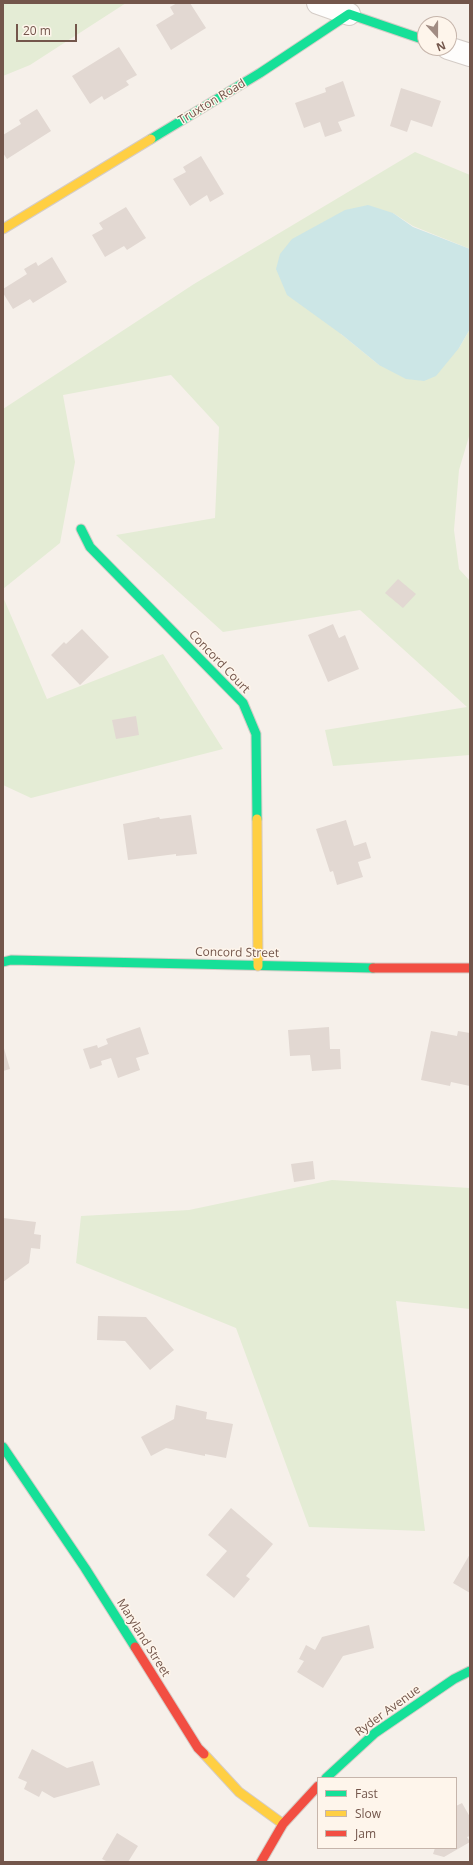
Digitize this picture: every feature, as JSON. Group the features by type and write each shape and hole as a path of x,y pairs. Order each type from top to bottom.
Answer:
{"street":[{"path":"318,3 417,37"},
{"name":"Truxton Road","path":"3,229 260,73 349,14"},
{"path":"457,51 470,55"},
{"name":"Concord Court","path":"81,529 90,547 242,703 256,734 258,966"},
{"name":"Concord Street","path":"3,962 11,960 258,966 470,968"},
{"name":"Maryland Street","path":"3,1447 85,1568 198,1748 239,1792 283,1824"},
{"name":"Ryder Avenue","path":"327,1777 375,1733 454,1679 470,1671"},
{"path":"261,1862 283,1824 317,1787"}],"green space":[{"path":"3,3 126,3 30,65 3,76"},
{"path":"415,152 470,175 470,249 413,226 393,213 341,334 379,365 459,348 470,329 470,433 459,470 454,530 459,569 470,581 470,755 333,766 325,730 467,707 360,610 223,632 116,535 215,518 219,427 171,375 63,395 75,462 60,543 3,589 3,409 194,284"},
{"path":"3,597 47,699 163,654 223,749 31,798 3,785"},
{"path":"332,1180 470,1188 470,1309 396,1301 425,1531 309,1527 236,1328 76,1263 81,1216 189,1210"}],"water":[{"path":"368,205 393,213 413,227 470,249 470,329 459,348 436,376 424,381 406,379 379,365 341,334 287,295 276,269 280,254 292,239 345,210"}],"building":[{"path":"177,3 190,3 206,28 171,50 156,25 174,14 170,7"},
{"path":"119,47 137,75 126,81 129,85 104,100 102,96 90,104 72,76"},
{"path":"343,81 355,116 338,122 342,131 325,137 320,122 304,128 295,103 326,92 325,88"},
{"path":"401,88 441,101 432,127 411,120 407,132 390,126"},
{"path":"37,109 51,131 7,159 3,153 3,135 21,124 19,120"},
{"path":"201,156 224,194 210,202 207,195 190,206 173,179 186,172 183,167"},
{"path":"126,207 146,238 127,250 124,246 105,257 92,235 103,229 99,223"},
{"path":"52,257 67,282 33,303 30,299 13,309 3,293 3,289 27,274 24,269 36,262 38,266"},
{"path":"398,579 416,594 403,608 385,593"},
{"path":"333,624 339,638 345,635 359,669 328,682 308,635"},
{"path":"82,629 109,657 80,685 51,655 64,642 66,644"},
{"path":"136,716 139,735 116,739 112,720"},
{"path":"191,815 197,854 176,856 176,854 128,860 123,824 159,817 160,819"},
{"path":"346,820 354,846 366,842 371,858 358,862 363,877 337,885 333,871 330,872 316,829"},
{"path":"140,1027 149,1054 136,1058 140,1070 118,1078 111,1058 101,1061 102,1065 90,1069 83,1049 97,1045 98,1048 108,1044 106,1039"},
{"path":"329,1027 330,1049 340,1049 341,1069 312,1071 310,1055 290,1056 288,1030"},
{"path":"431,1031 457,1036 458,1031 470,1033 470,1086 451,1082 450,1086 421,1080"},
{"path":"3,1045 10,1069 3,1071"},
{"path":"313,1161 315,1179 294,1182 291,1164"},
{"path":"3,1218 36,1222 34,1234 41,1235 40,1249 31,1248 29,1263 3,1282"},
{"path":"98,1316 146,1317 174,1350 150,1370 125,1341 97,1340"},
{"path":"176,1405 207,1412 206,1419 233,1424 226,1458 205,1454 205,1456 166,1448 151,1456 141,1437 174,1419"},
{"path":"231,1508 273,1544 246,1576 250,1579 234,1598 206,1575 227,1551 208,1535"},
{"path":"470,1554 470,1593 453,1583"},
{"path":"369,1625 374,1648 343,1656 323,1688 297,1672 304,1661 299,1659 306,1645 315,1650 322,1637"},
{"path":"32,1749 67,1768 93,1761 100,1785 54,1798 42,1791 39,1797 24,1789 27,1782 18,1778"},
{"path":"462,1803 470,1817 470,1836 467,1837 470,1842 444,1857 433,1854 435,1849 457,1849 457,1806"},
{"path":"117,1833 138,1846 128,1862 108,1862 102,1859"}],"traffic: fast":[{"path":"151,139 260,73 349,14 417,37"},
{"path":"81,529 90,547 243,703 256,734 257,819"},
{"path":"3,962 11,960 373,968"},
{"path":"3,1447 85,1568 135,1647"},
{"path":"327,1777 375,1733 454,1679 470,1671"}],"traffic: slow":[{"path":"3,229 151,139"},
{"path":"257,819 258,966"},
{"path":"204,1754 239,1792 283,1824"}],"traffic: jam":[{"path":"373,968 470,968"},
{"path":"135,1647 198,1748 204,1754"},
{"path":"261,1862 283,1824 317,1787"}]}
